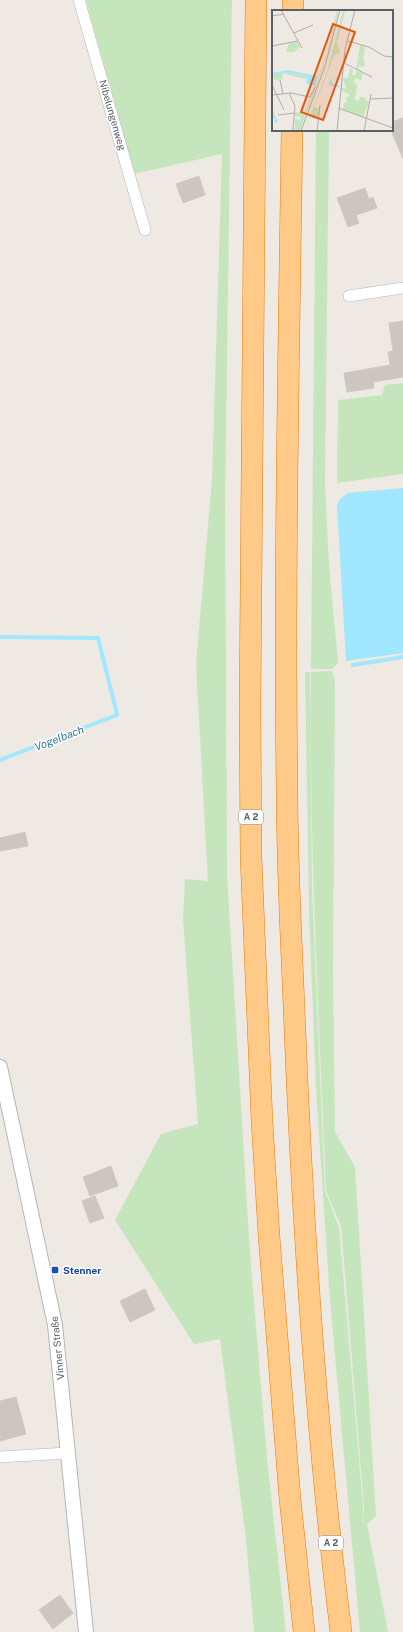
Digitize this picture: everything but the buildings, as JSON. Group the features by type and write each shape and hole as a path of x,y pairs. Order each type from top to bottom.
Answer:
{"highway":[{"name":"A 2","path":"256,0 250,705 251,857 262,1122 269,1244 290,1499 304,1632"},
{"name":"A 2","path":"292,131 286,674 289,893 297,1095 310,1313 327,1503 341,1632"}],"street":[{"name":"Nibelungenweg","path":"79,0 145,230"},
{"path":"349,296 403,288"},
{"name":"Vinner Straße","path":"0,1068 55,1325 86,1632"},
{"path":"0,1457 67,1453"}],"green space":[{"path":"86,0 232,0 225,504 227,874 250,1254 267,1459 286,1632 254,1632 246,1539 220,1339 194,1344 115,1220 161,1134 198,1124 183,919 185,879 208,881 196,664 212,480 222,154 134,174"},
{"path":"316,131 329,131 325,483 329,565 338,663 332,669 311,669"},
{"path":"403,383 403,474 337,483 338,400 382,395 385,385"},
{"path":"332,671 335,681 333,971 335,1132 355,1167 376,1516 367,1524 388,1632 360,1632 330,1300 316,1089 309,911 305,672 310,672 312,887 325,1191 339,1227 363,1506 363,1528 364,1507 341,1226 326,1191 315,932 311,672"}],"water":[{"path":"403,488 403,653 346,661 337,505 340,499 348,493"}],"waterway":[{"path":"0,637 98,638 117,714"},
{"name":"Vogelbach","path":"353,665 403,657"},
{"name":"Vogelbach","path":"0,760 117,715"}],"place":[{"name":"Stenner","path":"55,1270"}]}
